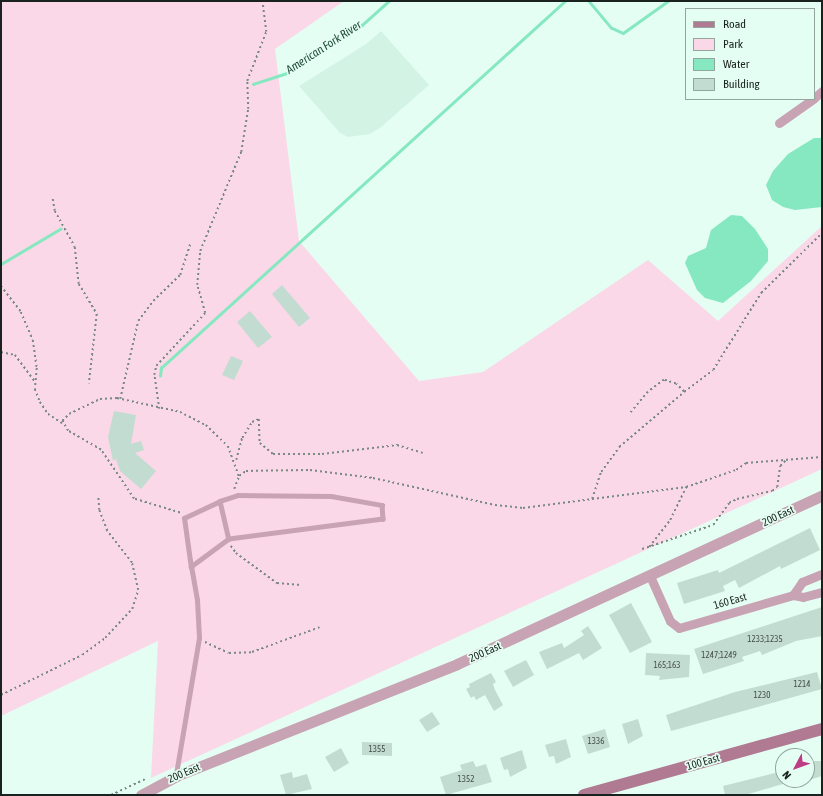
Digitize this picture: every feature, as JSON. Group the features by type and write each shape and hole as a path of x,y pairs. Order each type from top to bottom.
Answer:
{"main road":[{"name":"100 East","path":"584,795 617,790 822,729"}],"street":[{"path":"779,122 810,100"},
{"name":"200 East","path":"141,795 176,776 457,664 650,576 822,495"},
{"path":"793,595 802,582 822,574"},
{"name":"160 East","path":"650,576 674,626 691,625 793,595 803,597 822,592"}],"lane":[{"path":"176,776 199,638 197,600 191,567 184,518 220,501 238,495 331,496 382,505 383,519 229,539 191,567"},
{"path":"220,501 229,539"}],"path":[{"path":"159,409 154,375 156,366 206,313 197,285 200,251 241,152 248,109 247,81 266,32 262,1"},
{"path":"53,199 55,211 75,248 79,284 97,314 89,384"},
{"path":"592,499 601,472 614,453 684,392 713,370 761,292 822,233"},
{"path":"120,399 138,321 153,301 180,275 190,245"},
{"path":"1,286 21,312 33,340 37,368 35,383"},
{"path":"1,352 14,355 35,383 40,402 48,414 63,423 68,431 101,450 134,499 175,510 184,518"},
{"path":"629,414 648,392 664,380 676,384 684,392"},
{"path":"63,423 69,414 100,399 120,399 159,409 180,412 206,425 228,446 235,462 238,476 234,490 220,501"},
{"path":"235,462 242,438 252,422 259,419 260,443 273,454 322,454 397,445 423,453"},
{"path":"238,476 258,470 329,470 469,500 523,508 686,487 736,470 746,463 787,458 822,457"},
{"path":"642,549 713,525 729,503 736,499 772,491 777,487 780,466 787,458"},
{"path":"649,547 670,520 686,487"},
{"path":"1,695 82,655 105,638 132,609 138,590 132,563 107,531 99,510 98,496"},
{"path":"229,539 236,553 277,583 301,585"},
{"path":"199,638 229,653 241,653 320,627"},
{"path":"111,795 145,780"}],"shaded area":[{"path":"381,31 429,85 380,128 370,134 348,137 340,133 299,86 366,44"}],"green space":[{"path":"1,1 344,1 275,49 299,241 419,381 483,372 648,260 718,321 822,226 822,469 151,778 158,641 1,716"}],"water":[{"path":"814,138 822,138 822,207 795,210 783,207 772,200 766,185 773,171 788,154"},
{"path":"731,215 742,216 755,229 768,249 768,261 751,281 723,303 705,298 697,290 685,263 688,256 706,248 711,230"}],"building":[{"path":"282,285 310,318 299,327 272,294"},
{"path":"250,311 272,337 258,348 237,322"},
{"path":"231,356 243,361 234,380 222,375"},
{"path":"114,411 136,415 131,444 141,441 144,450 135,453 156,471 141,489 120,471 116,459 113,461 108,437"},
{"path":"810,528 820,550 781,569 780,566 739,588 735,580 723,586 725,591 684,604 677,583 718,570 719,573"},
{"path":"631,603 652,642 630,653 609,615"},
{"path":"822,607 822,636 796,641 762,655 760,651 742,657 744,661 703,674 694,649"},
{"path":"588,626 602,648 583,660 579,653 547,669 539,652 562,643 564,648 584,635 581,631"},
{"path":"646,653 690,655 689,677 659,680 660,676 645,675"},
{"path":"526,660 534,675 513,687 504,671"},
{"path":"817,672 822,689 671,731 666,715 735,692"},
{"path":"491,673 496,682 493,684 495,690 503,705 494,711 485,695 476,700 474,696 471,698 466,689 470,687 469,684"},
{"path":"432,712 440,724 427,732 419,720"},
{"path":"638,719 643,736 628,744 622,724"},
{"path":"605,729 610,747 588,754 582,736"},
{"path":"566,739 571,757 556,764 554,756 549,757 545,745"},
{"path":"362,742 392,743 392,756 362,755"},
{"path":"341,748 349,763 334,772 325,757"},
{"path":"522,750 527,768 510,777 508,769 504,770 500,758"},
{"path":"473,761 476,767 486,764 492,782 446,795 440,777 462,770 460,765"},
{"path":"815,761 822,761 822,776 815,778"},
{"path":"292,772 293,778 307,774 312,789 286,795 280,775"},
{"path":"775,773 775,786 745,795 725,795 723,786"}],"waterway":[{"name":"American Fork River","path":"253,84 287,73 362,25 389,1"},
{"path":"160,376 161,368 565,1"},
{"path":"589,1 612,28 623,33 668,1"},
{"name":"American Fork River","path":"1,264 60,229"}]}
